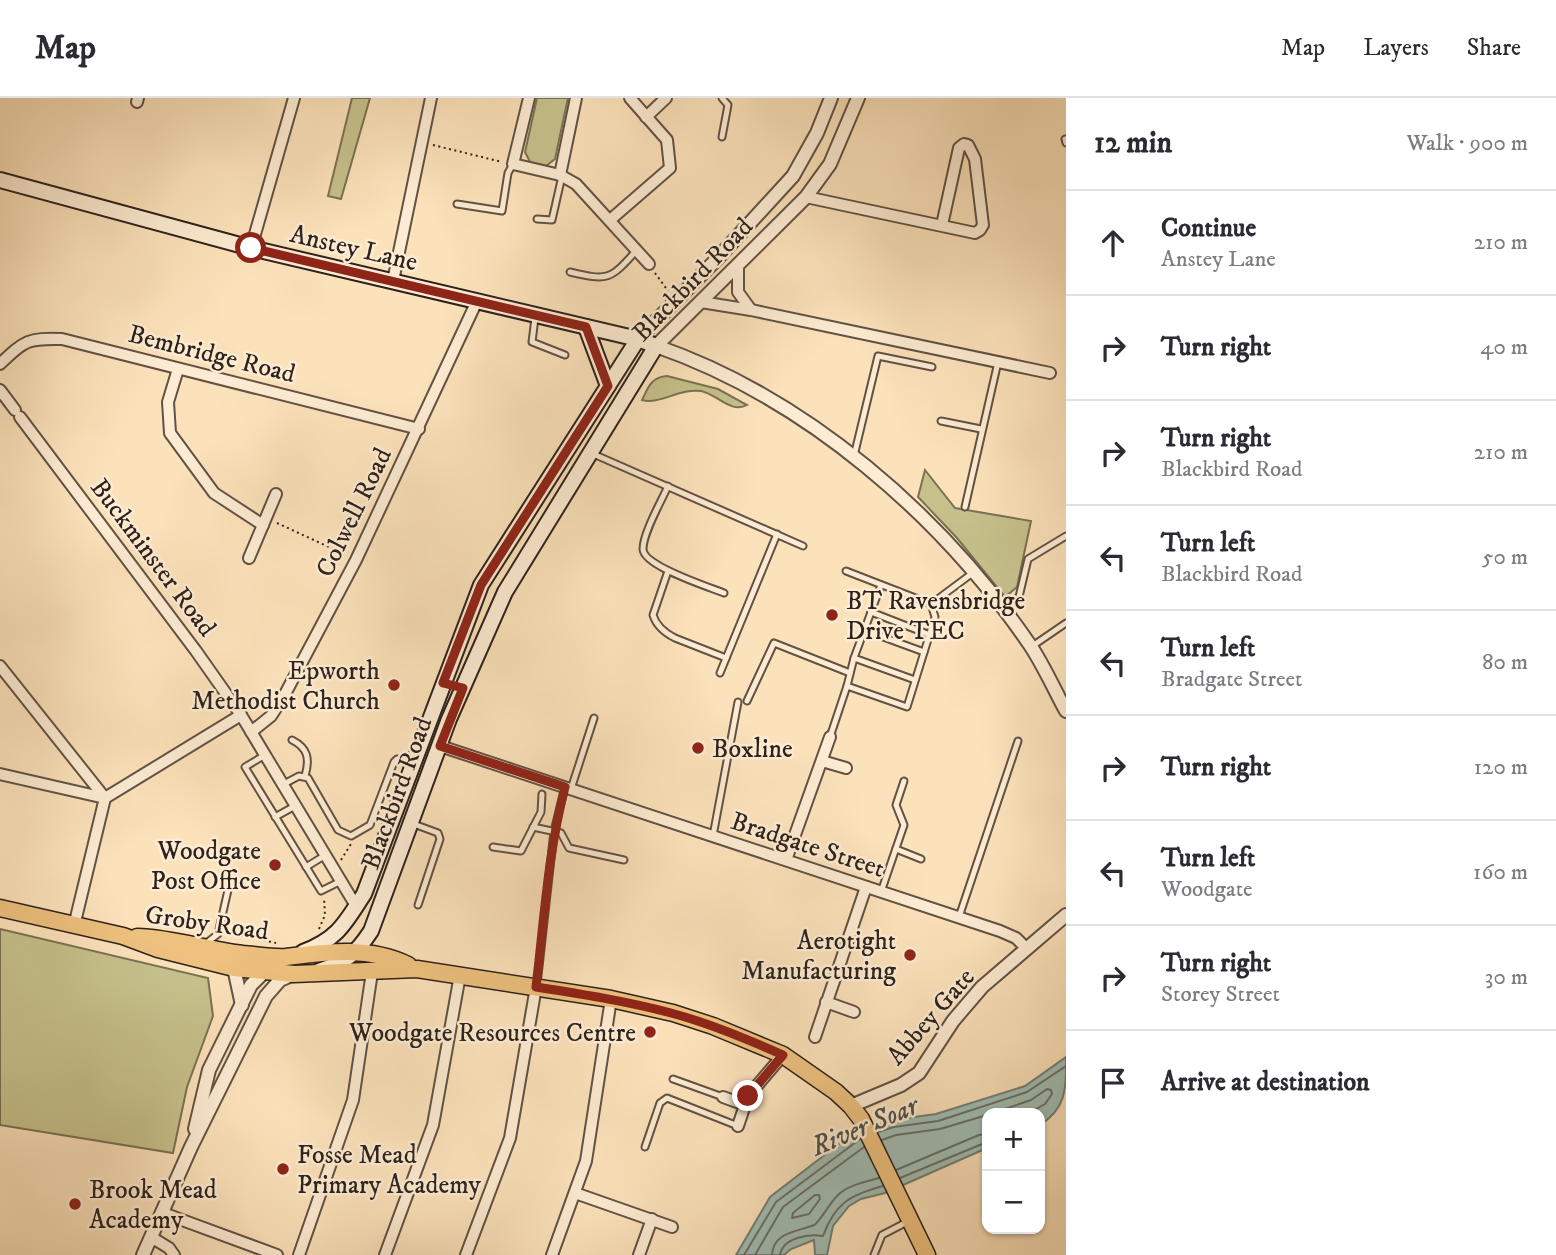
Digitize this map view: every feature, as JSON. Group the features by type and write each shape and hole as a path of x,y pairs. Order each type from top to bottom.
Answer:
{"main road":[{"name":"Anstey Lane","path":"0,180 251,248 638,339 656,346"},
{"path":"586,327 608,386"},
{"name":"Blackbird Road","path":"288,951 322,945 338,933 364,894 481,585 638,339"},
{"name":"Blackbird Road","path":"357,952 371,931 440,746 505,592 656,346"},
{"name":"Groby Road","path":"0,908 123,936 158,949 239,961 288,951 357,952 402,961 417,969"},
{"name":"Groby Road","path":"123,936 166,938 202,947 263,972 294,974 417,969"},
{"path":"316,972 334,966 357,952"},
{"path":"417,969 611,999 686,1017 783,1055 820,1078 862,1119 927,1255"}],"street":[{"path":"251,248 294,98"},
{"path":"393,281 431,98"},
{"path":"529,98 513,164 561,175 576,184 649,264"},
{"path":"561,175 576,98"},
{"path":"610,220 670,168 667,140 629,98"},
{"path":"646,117 666,98"},
{"name":"Blackbird Road","path":"638,339 793,176 817,133 831,98"},
{"name":"Blackbird Road","path":"656,346 806,197 830,164 858,98"},
{"path":"806,197 975,233 983,225 975,159 968,145 964,144 959,148 942,225"},
{"path":"738,265 738,292 751,310"},
{"name":"Colwell Road","path":"251,732 271,716 284,696 356,560 477,301"},
{"path":"701,302 751,310 1050,373"},
{"name":"Bembridge Road","path":"0,364 34,338 62,339 419,429"},
{"path":"656,346 711,368 765,396 854,456 929,523 974,571 1031,647 1066,711"},
{"path":"178,369 168,402 170,433 214,493 265,521"},
{"name":"Buckminster Road","path":"0,390 241,715 356,906"},
{"path":"249,558 276,494"},
{"path":"0,666 105,798"},
{"path":"443,683 463,688"},
{"path":"0,774 105,798 241,715"},
{"path":"786,860 830,737"},
{"name":"Bradgate Street","path":"440,746 958,917 1016,938 1027,949"},
{"path":"822,761 846,768"},
{"path":"74,926 105,798"},
{"path":"815,1037 866,887"},
{"name":"Abbey Gate","path":"851,1106 901,1085 919,1073 953,1021 982,987 1066,915"},
{"path":"191,1147 209,1070 251,985 288,951"},
{"path":"239,961 242,1005"},
{"path":"263,972 266,996"},
{"path":"299,1255 353,1100 372,972"},
{"path":"143,1255 191,1147 266,996 280,980 294,974"},
{"path":"385,1255 433,1125 460,975"},
{"path":"466,1255 510,1138 536,987"},
{"path":"552,1255 586,1161 611,999"},
{"path":"826,1002 854,1012"},
{"path":"738,1126 748,1096 783,1055"},
{"path":"723,1097 745,1104"},
{"path":"575,1193 672,1227"},
{"path":"163,1213 277,1255"},
{"path":"639,1255 652,1219"},
{"path":"151,1237 169,1248 174,1255"}],"lane":[{"path":"722,98 728,105 722,137"},
{"path":"502,211 508,173 513,164"},
{"path":"537,219 552,220 561,175"},
{"path":"457,204 510,212"},
{"path":"570,272 603,278 612,275 637,251"},
{"path":"536,315 532,342 565,355"},
{"path":"854,456 878,356 932,367"},
{"path":"965,507 998,362"},
{"path":"941,421 981,429"},
{"path":"591,453 803,546"},
{"path":"668,486 642,550 649,560 668,571 724,593"},
{"path":"720,673 777,534"},
{"path":"1003,608 1019,597 1028,559 1066,536"},
{"path":"668,571 653,615 655,621 675,638 726,658"},
{"path":"846,571 931,604"},
{"path":"931,604 974,571"},
{"path":"830,737 854,658 881,585"},
{"path":"847,686 906,708 935,617 931,604"},
{"path":"871,612 930,635"},
{"path":"1031,647 1066,623"},
{"path":"864,630 924,652"},
{"path":"747,701 774,643 850,673"},
{"path":"854,658 915,680"},
{"path":"713,836 738,702"},
{"path":"536,987 554,831 593,718"},
{"path":"292,740 301,745 307,753 305,776"},
{"path":"958,917 1018,741"},
{"path":"265,755 245,767 275,817 321,891 341,881"},
{"path":"282,785 299,776 305,776 312,782 338,830 351,836 370,825 394,762 397,759 413,762"},
{"path":"881,892 904,825 896,805 904,781"},
{"path":"493,847 521,851 541,813 542,794"},
{"path":"275,817 295,806"},
{"path":"411,822 438,833 440,839 418,905"},
{"path":"533,827 561,833 569,848 624,860"},
{"path":"896,849 920,859"},
{"path":"306,867 324,856"},
{"path":"202,947 218,934 228,890"},
{"path":"673,1079 723,1097"},
{"path":"645,1147 660,1103 667,1098 738,1126"},
{"path":"874,1255 882,1234 912,1220"}],"path":[{"path":"421,143 513,164"},
{"path":"649,264 675,301"},
{"path":"265,521 356,560"},
{"path":"312,935 320,929 325,915 326,907 321,891"},
{"path":"219,931 288,951"}],"shaded area":[{"path":"352,98 370,98 341,199 328,196"},
{"path":"537,98 568,98 555,159 546,166 530,162 525,152"},
{"path":"667,376 718,389 747,405 735,407 701,391 642,400 654,381"},
{"path":"925,470 955,508 1031,521 1017,587 1005,597 957,538 918,497"},
{"path":"0,929 208,978 213,1016 187,1087 173,1153 0,1125"}],"water":[{"path":"1066,1057 1063,1097 1049,1119 1045,1122 1045,1108 982,1108 982,1150 849,1206 833,1226 827,1255 815,1255 814,1240 791,1249 784,1255 736,1255 770,1197 852,1134 892,1120 936,1114 1025,1086"}],"place":[{"name":"BT Ravensbridge Drive TEC","path":"832,615"},
{"name":"Epworth Methodist Church","path":"394,685"},
{"name":"Boxline","path":"698,748"},
{"name":"Woodgate Post Office","path":"275,865"},
{"name":"Aerotight Manufacturing","path":"910,955"},
{"name":"Woodgate Resources Centre","path":"650,1032"},
{"name":"Fosse Mead Primary Academy","path":"283,1169"},
{"name":"Brook Mead Academy","path":"75,1204"}],"route":[{"path":"251,248 586,327 608,386 481,585 443,683 463,688 440,746 565,787 549,861 536,987 611,999 673,1013 713,1026 783,1055 748,1096"}],"water label":[{"name":"River Soar","path":"864,1125"}]}
